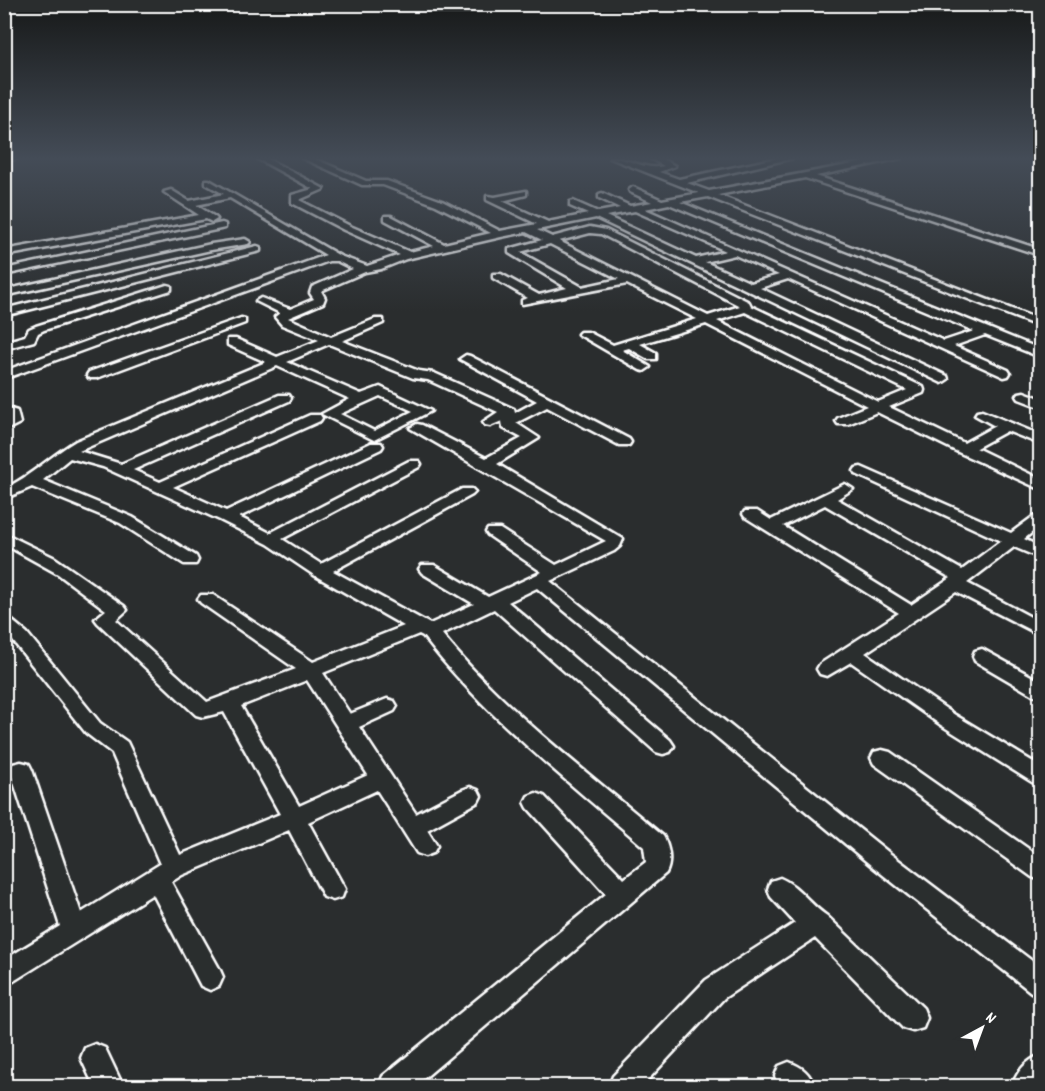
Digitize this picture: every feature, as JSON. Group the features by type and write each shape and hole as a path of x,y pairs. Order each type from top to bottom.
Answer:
{"street":[{"path":"4,313 256,254 246,242 196,209"},
{"path":"252,209 336,257 363,269"},
{"path":"310,209 408,255"},
{"path":"450,209 499,234"},
{"path":"513,209 547,225"},
{"path":"519,212 533,209"},
{"path":"582,209 942,379"},
{"path":"490,422 509,412 430,376 417,375 286,323 281,317 318,301 320,297 315,293 316,290 363,269 408,255 468,244 499,234 628,209"},
{"path":"634,209 736,252 1004,373"},
{"path":"682,209 1041,352"},
{"path":"743,209 1041,324"},
{"path":"908,209 1036,251"},
{"path":"4,253 207,216"},
{"path":"388,218 444,248"},
{"path":"614,224 512,251 580,291 629,280"},
{"path":"528,229 880,408 916,423 963,449 1041,484"},
{"path":"4,272 229,230"},
{"path":"590,230 603,232 745,304 746,308 918,390 880,408 843,421"},
{"path":"4,292 211,247 246,242"},
{"path":"672,267 736,252"},
{"path":"4,375 336,257"},
{"path":"497,276 538,299"},
{"path":"750,287 789,276"},
{"path":"4,346 30,338 33,331 40,328 167,288"},
{"path":"526,302 576,289"},
{"path":"261,301 289,313"},
{"path":"612,350 746,308"},
{"path":"93,375 241,321"},
{"path":"4,495 32,481 60,460 66,452 96,437 379,321"},
{"path":"942,346 985,331"},
{"path":"118,334 153,352"},
{"path":"584,334 612,350 648,361 631,344"},
{"path":"232,342 362,399 380,391 424,411 374,436 329,414 362,399"},
{"path":"466,359 624,442"},
{"path":"874,369 901,360"},
{"path":"1024,396 1041,403"},
{"path":"121,470 284,398"},
{"path":"486,464 532,438 508,422 546,402"},
{"path":"4,411 12,414 13,423 4,427"},
{"path":"982,415 1041,440"},
{"path":"161,487 315,418"},
{"path":"963,449 1006,426"},
{"path":"4,538 27,548 85,584 118,610 104,619 203,710 229,703 311,670 497,606 549,582 614,543 615,539 486,464 417,428"},
{"path":"226,517 376,446"},
{"path":"66,452 86,456 121,470 226,517 270,539 320,571 432,628 455,664 536,741 655,843 658,866 393,1086"},
{"path":"270,539 414,464"},
{"path":"861,471 1041,553"},
{"path":"32,481 126,520 190,560"},
{"path":"771,526 845,489"},
{"path":"320,571 468,492"},
{"path":"826,499 1041,629"},
{"path":"751,514 912,613"},
{"path":"827,669 912,613 1041,519"},
{"path":"494,532 549,582 880,860 1041,983"},
{"path":"428,569 497,606 663,746"},
{"path":"207,598 311,670 425,846"},
{"path":"4,623 20,637 93,728 120,748 165,873 210,977"},
{"path":"853,654 948,720 1041,776"},
{"path":"982,656 1041,690"},
{"path":"229,703 333,889"},
{"path":"346,724 387,706"},
{"path":"882,758 1041,870"},
{"path":"21,770 74,930"},
{"path":"4,975 165,873 381,779"},
{"path":"412,827 471,796"},
{"path":"536,802 623,896"},
{"path":"780,890 804,915 818,924 913,1018"},
{"path":"623,1086 715,989 793,937 818,924"},
{"path":"95,1058 109,1086"},
{"path":"1026,1086 1041,1069"}]}
